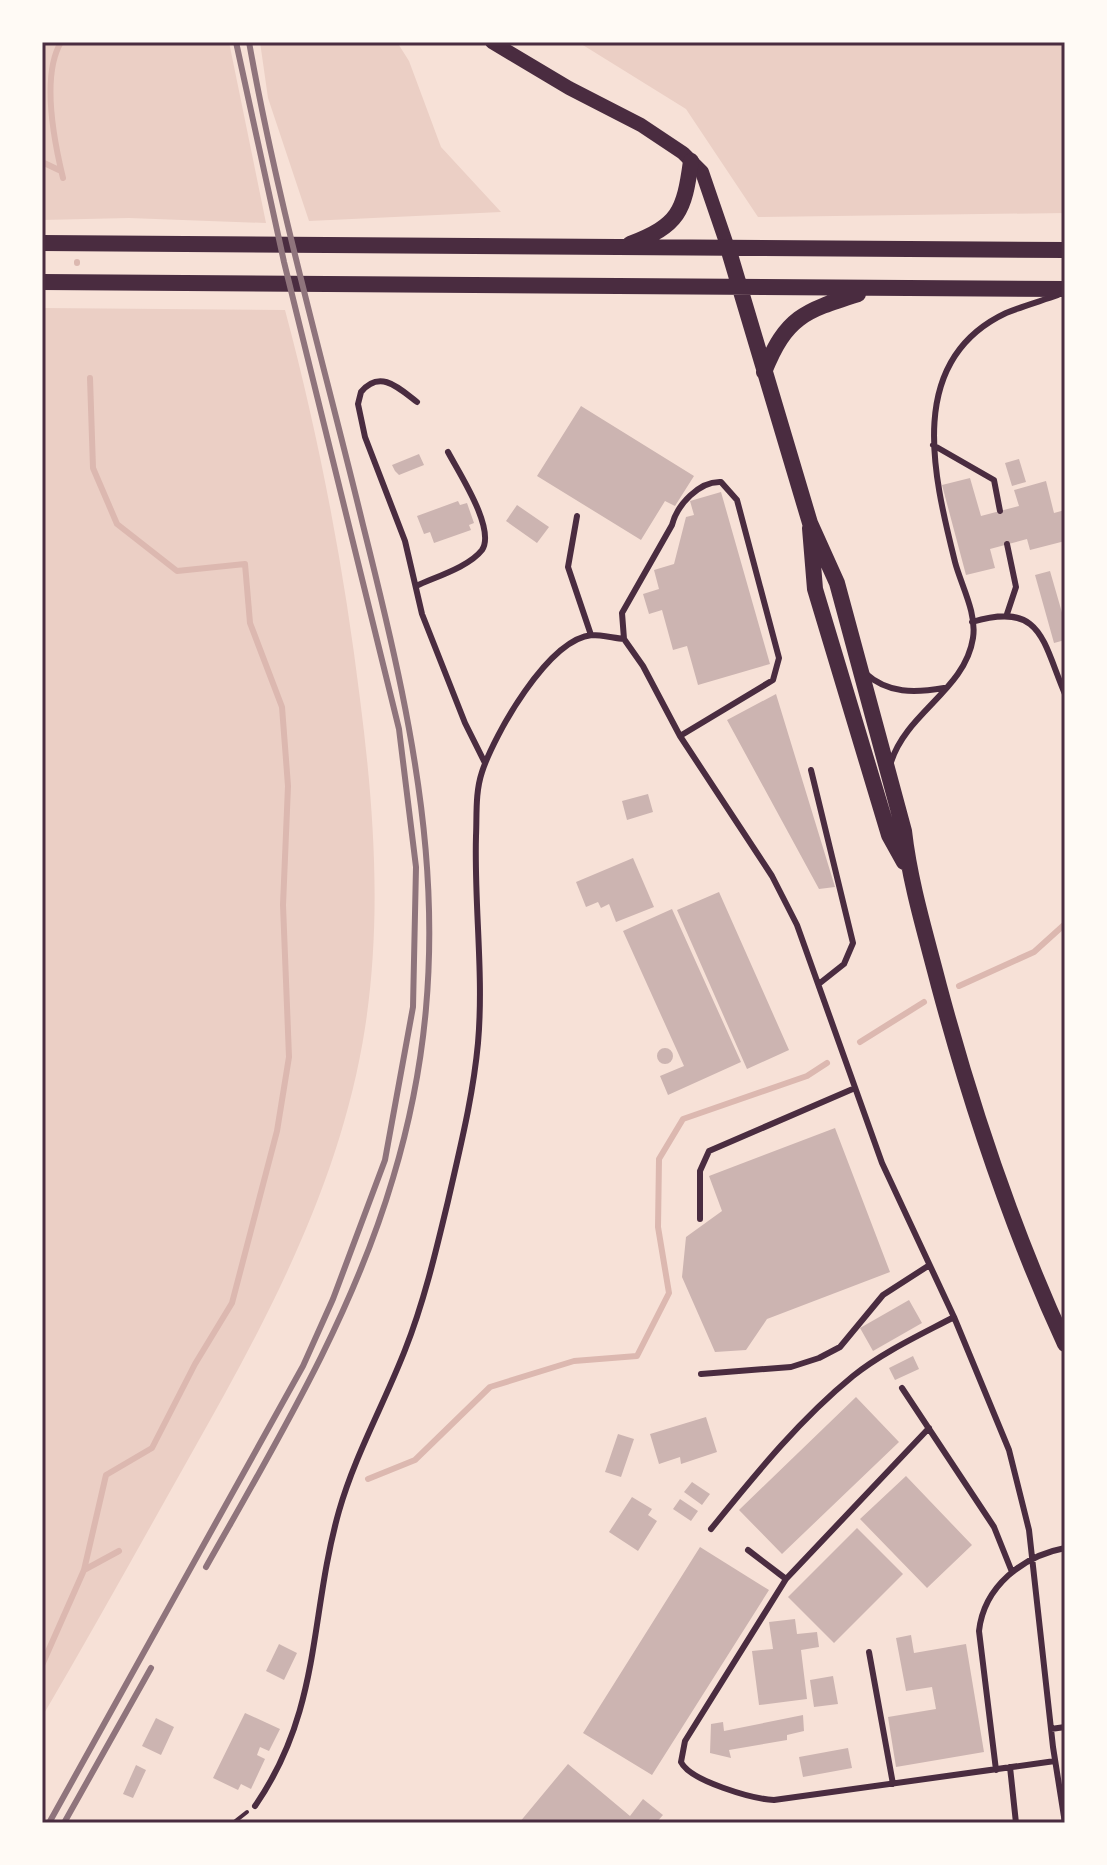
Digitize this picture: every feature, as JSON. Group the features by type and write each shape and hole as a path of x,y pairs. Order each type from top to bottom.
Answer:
{"main road":[{"path":"621,248 653,235 678,216 687,192 691,161"},
{"path":"42,243 1065,250"},
{"path":"728,248 810,523 830,562 904,831 909,870 950,1026 1004,1201 1065,1344"},
{"path":"42,282 1065,291"},
{"path":"764,372 777,340 801,315 875,289"},
{"path":"810,523 815,589 889,835 909,870"}],"street":[{"path":"492,42 569,88 641,125 691,161 702,172 713,196 728,248"}],"lane":[{"path":"888,770 900,738 944,688 959,676 974,636 937,484 933,413 940,387 954,359 970,340 1004,314 1065,291"},
{"path":"417,402 391,382 377,381 361,392 358,404 365,437 405,541 422,614 485,763"},
{"path":"933,445 994,480 1000,511"},
{"path":"416,586 470,560 485,542 487,534 448,452"},
{"path":"680,736 773,680 779,658 737,500 721,482 702,487 676,509 672,525 622,613 624,639 643,666 680,736 772,876 797,925 882,1163 954,1317 1009,1450 1033,1556 1051,1729 1065,1823"},
{"path":"577,516 568,567 591,635"},
{"path":"1007,544 1016,587 1007,614"},
{"path":"972,622 1007,614 1019,615 1040,635 1065,694"},
{"path":"255,1806 287,1753 295,1731 319,1626 339,1512 355,1463 406,1347 433,1264 463,1141 478,1040 475,852 477,792 485,763 518,701 554,658 575,641 591,635 624,639"},
{"path":"859,667 873,680 899,690 920,692 944,688"},
{"path":"811,770 853,943 844,964 820,983"},
{"path":"700,1219 700,1171 709,1151 855,1088"},
{"path":"701,1374 791,1367 819,1358 840,1347 883,1295 928,1266"},
{"path":"711,1529 772,1454 855,1375 902,1344 954,1317"},
{"path":"902,1388 994,1527 1012,1572"},
{"path":"929,1428 786,1579 685,1741 681,1762 684,1770 760,1800 1055,1761"},
{"path":"996,1770 979,1631 988,1603 1012,1572 1033,1556 1065,1548"},
{"path":"748,1550 786,1579"},
{"path":"869,1652 893,1784"},
{"path":"1051,1729 1065,1727"},
{"path":"1010,1767 1016,1823"}],"shaded area":[{"path":"42,42 229,42 266,223 129,218 42,220"},
{"path":"260,42 397,42 409,61 441,147 501,212 309,221 268,98"},
{"path":"578,42 1065,42 1065,213 758,217 686,109"},
{"path":"42,308 285,310 319,454 346,601 369,781 375,905 370,987 354,1085 319,1196 297,1250 246,1354 42,1717"}],"building":[{"path":"581,406 694,476 675,506 665,501 641,540 537,476"},
{"path":"419,454 424,465 399,475 395,471 392,465"},
{"path":"1019,459 1026,482 1012,486 1005,463"},
{"path":"970,478 981,516 1019,506 1014,490 1046,481 1054,513 1065,510 1065,541 1030,550 1027,539 990,549 995,568 966,575 942,485"},
{"path":"721,492 770,664 698,685 687,646 673,650 662,610 649,614 643,594 659,589 654,570 674,564 686,517 694,515 690,501"},
{"path":"458,501 460,505 467,503 474,523 469,525 471,530 434,543 430,532 424,534 417,516"},
{"path":"517,505 549,527 537,543 506,521"},
{"path":"1050,571 1065,623 1065,640 1054,643 1035,575"},
{"path":"776,694 835,887 819,889 727,720"},
{"path":"648,794 653,812 627,820 622,801"},
{"path":"633,858 654,907 616,922 609,904 601,908 598,902 586,907 576,882"},
{"path":"719,892 789,1050 747,1069 677,910"},
{"path":"672,909 741,1062 668,1095 660,1076 684,1066 623,931"},
{"path":"665,1048 671,1050 671,1062 665,1064 659,1062 657,1056 659,1050"},
{"path":"835,1128 890,1272 767,1319 746,1350 715,1352 682,1277 686,1237 722,1211 709,1176"},
{"path":"909,1300 922,1323 873,1351 860,1328"},
{"path":"913,1356 919,1369 895,1380 889,1368"},
{"path":"856,1397 899,1442 782,1554 739,1510"},
{"path":"706,1417 717,1452 681,1464 680,1457 659,1464 650,1434"},
{"path":"618,1434 634,1439 621,1477 605,1472"},
{"path":"906,1476 972,1545 927,1588 860,1519"},
{"path":"692,1482 710,1494 702,1505 684,1492"},
{"path":"632,1497 652,1509 648,1515 657,1521 638,1551 609,1532"},
{"path":"680,1499 698,1511 691,1521 673,1509"},
{"path":"857,1528 903,1574 834,1643 788,1597"},
{"path":"700,1547 769,1590 652,1775 583,1733"},
{"path":"795,1619 797,1634 817,1632 819,1647 801,1650 807,1699 759,1705 752,1651 773,1649 769,1622"},
{"path":"911,1635 914,1653 966,1644 984,1752 896,1767 888,1717 936,1709 932,1687 906,1691 896,1638"},
{"path":"279,1644 297,1653 284,1680 266,1671"},
{"path":"833,1676 838,1704 814,1707 810,1680"},
{"path":"245,1713 280,1729 269,1751 260,1747 257,1755 265,1759 251,1789 241,1784 238,1790 213,1778"},
{"path":"803,1715 804,1731 787,1735 787,1740 729,1750 731,1758 710,1753 711,1724 723,1722 724,1731"},
{"path":"156,1718 174,1727 161,1755 142,1746"},
{"path":"848,1748 852,1768 803,1777 799,1757"},
{"path":"568,1764 630,1816 643,1799 663,1815 656,1823 519,1823"},
{"path":"136,1765 146,1770 133,1798 123,1794"}],"waterway":[{"path":"61,42 55,56 50,90 53,128 63,178"},
{"path":"42,162 61,171"},
{"path":"42,1665 84,1570 106,1475 152,1448 195,1364 232,1303 277,1131 289,1057 283,905 288,786 282,707 250,623 245,564 177,571 117,524 93,468 90,378"},
{"path":"959,986 1034,952 1065,924"},
{"path":"860,1042 924,1002"},
{"path":"368,1479 415,1460 490,1387 574,1361 637,1356 669,1293 658,1227 659,1159 683,1119 807,1076 827,1063"},
{"path":"84,1570 119,1551"}],"railway":[{"path":"49,1823 303,1366 333,1299 385,1160 413,1007 416,867 399,729 284,262 236,42"},
{"path":"206,1567 311,1377 335,1329 376,1229 393,1178 414,1093 426,1010 429,929 426,850 402,690 288,224 249,42"},
{"path":"64,1823 151,1668"}]}
